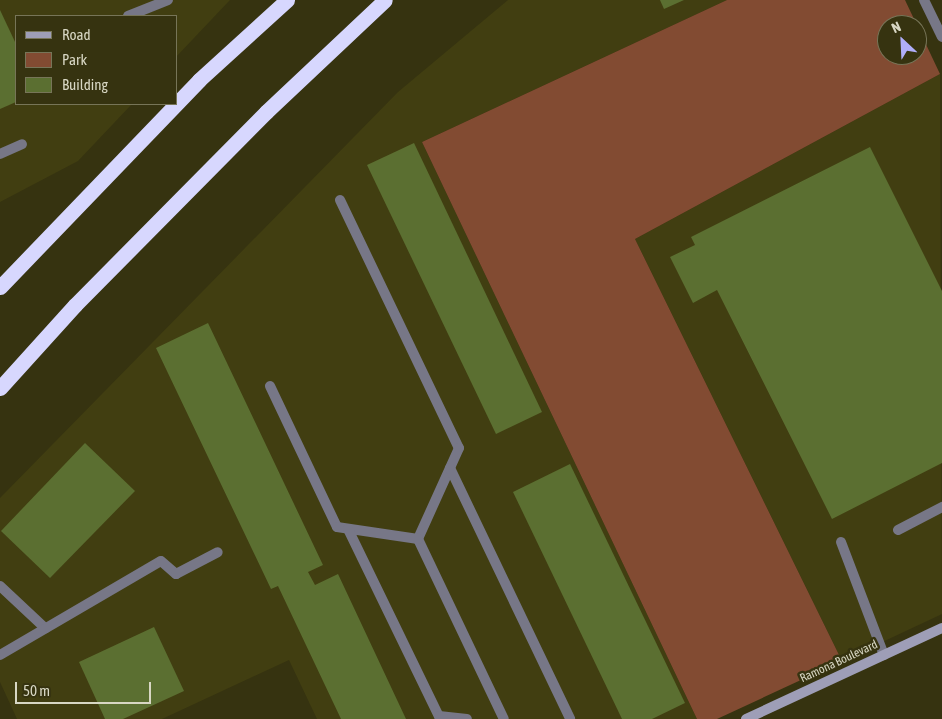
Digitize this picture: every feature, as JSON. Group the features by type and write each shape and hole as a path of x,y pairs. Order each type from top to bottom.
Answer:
{"highway":[{"path":"178,103 287,0"},
{"path":"0,388 75,305 259,118 385,0"},
{"path":"0,287 176,105"}],"street":[{"path":"130,15 168,0"},
{"path":"924,0 942,36"},
{"path":"0,154 22,144"},
{"path":"340,200 459,448 418,540 504,719"},
{"path":"270,386 337,527 418,540"},
{"path":"450,468 570,719"},
{"path":"898,530 942,507"},
{"path":"348,529 439,716 466,719"},
{"path":"841,542 884,654"},
{"path":"0,655 161,561 176,574 218,552"},
{"path":"0,586 45,628"},
{"name":"Ramona Boulevard","path":"746,719 942,628"}],"shaded area":[{"path":"0,0 230,0 178,55 178,15 15,15 15,105 131,105 78,161 0,202"},
{"path":"508,0 727,0 422,142 697,719 317,719 289,660 162,719 17,719 0,682 0,498 398,92"},
{"path":"940,74 942,614 842,661 635,239"}],"green space":[{"path":"727,0 905,0 912,15 877,15 877,65 927,65 927,46 940,74 635,239 842,661 717,719 697,719 422,142"}],"building":[{"path":"660,0 684,0 664,9"},
{"path":"0,10 15,42 15,102 0,109"},
{"path":"414,143 542,412 496,434 367,165"},
{"path":"870,147 942,291 942,463 832,519 717,290 693,303 670,257 695,245 691,237"},
{"path":"208,323 323,565 308,572 315,585 338,574 406,719 341,719 278,586 271,589 156,348"},
{"path":"85,443 135,491 50,578 1,531"},
{"path":"570,464 685,703 652,719 622,719 513,492"},
{"path":"154,627 184,691 123,719 105,719 79,662"}]}
